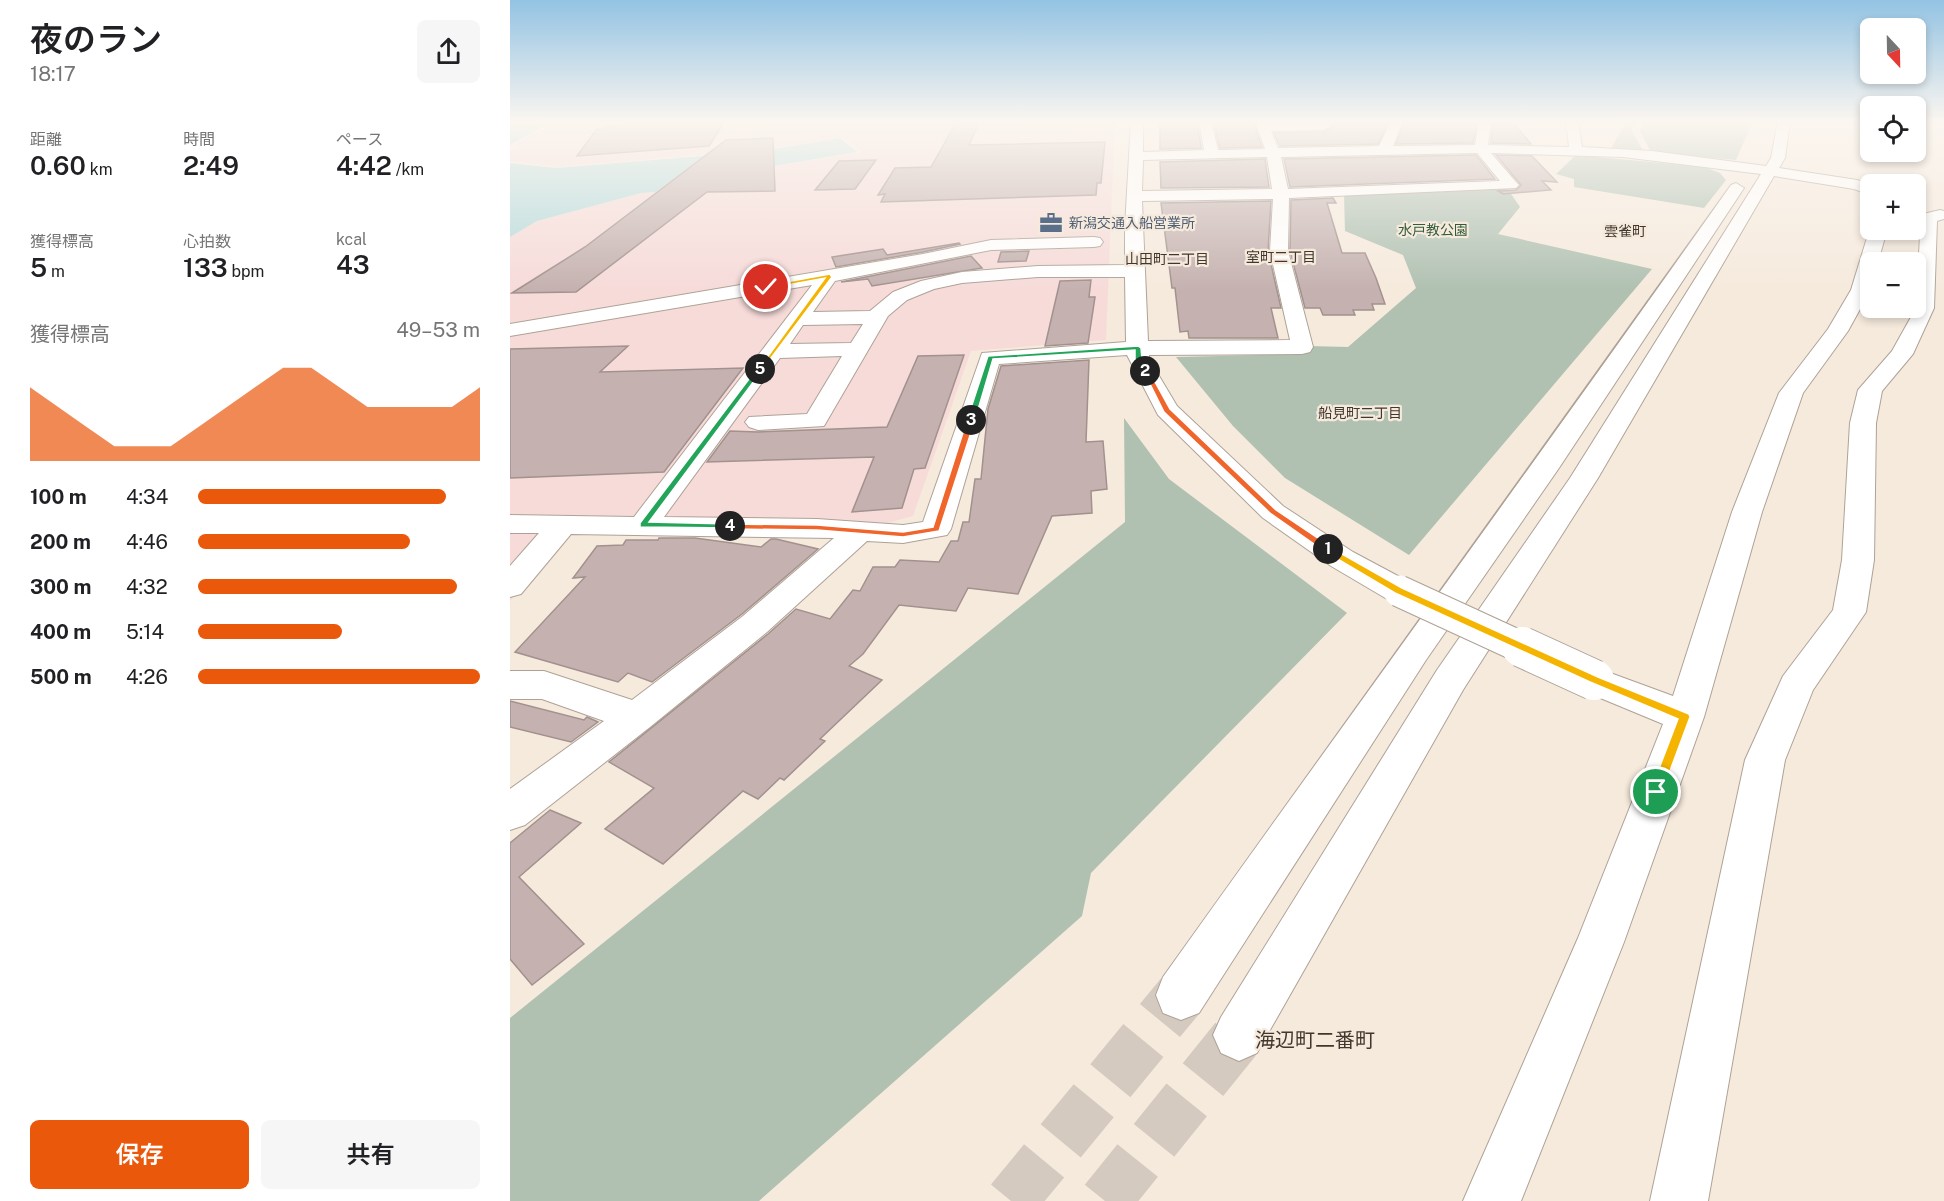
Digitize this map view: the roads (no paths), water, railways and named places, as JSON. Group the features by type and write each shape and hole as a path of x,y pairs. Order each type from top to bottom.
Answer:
{"street":[{"path":"1136,177 1133,227 1138,359 1167,410 1273,512 1342,559 1399,591 1594,680 1685,717"},
{"path":"510,524 817,528 903,534 936,529 990,358 1138,348 1302,347 1279,251 1281,194 1278,177"},
{"path":"1136,196 1281,194 1511,185 1506,177"},
{"path":"1181,996 1414,651 1750,177"},
{"path":"1239,1035 1450,680 1584,478 1752,177"},
{"path":"1825,177 1860,186"},
{"path":"1679,1201 1765,760 1796,686 1849,612 1858,560 1863,423 1870,390 1902,354 1924,308 1929,218 1940,215"},
{"path":"1492,1201 1600,942 1685,717 1747,512 1791,393 1837,331 1861,290 1875,240"},
{"path":"510,330 923,260 991,245 1094,242"},
{"path":"758,422 815,420 885,305 920,287 957,278 987,275 1136,271"},
{"path":"629,525 774,351 830,275"},
{"path":"974,293 987,275"},
{"path":"798,319 877,317"},
{"path":"774,351 858,349"},
{"path":"510,586 563,524"},
{"path":"510,812 638,717 755,624 859,532"},
{"path":"510,685 544,685 638,717"}],"water":[{"path":"510,177 738,177 734,181 669,182 656,192 641,193 537,221 510,237"}],"tunnel":[{"path":"1011,1201 1181,995"},
{"path":"1105,1201 1239,1035"}],"place":[{"name":"新潟交通入船営業所","path":"1051,223"}],"district":[{"name":"雲雀町","path":"1625,231"},
{"name":"室町二丁目","path":"1281,257"},
{"name":"山田町二丁目","path":"1167,259"},
{"name":"船見町二丁目","path":"1360,413"},
{"name":"海辺町二番町","path":"1315,1040"}],"park label":[{"name":"水戸教公園","path":"1433,230"}]}
